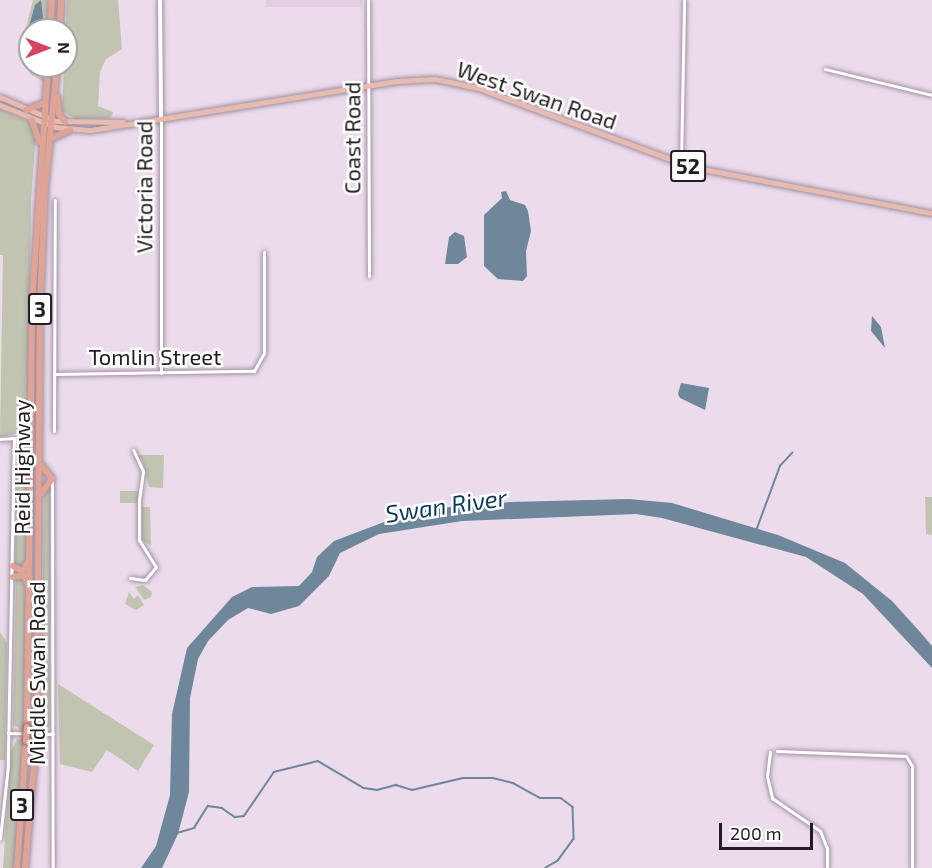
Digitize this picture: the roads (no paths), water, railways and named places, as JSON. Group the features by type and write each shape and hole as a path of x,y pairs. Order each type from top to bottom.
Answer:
{"highway":[{"path":"51,18 52,0"},
{"path":"60,18 61,0"},
{"name":"Reid Highway","path":"17,868 27,727 31,618 32,303 47,78"},
{"name":"Reid Highway","path":"25,868 37,726 40,305 49,140 56,78"},
{"path":"55,88 58,114 65,122"},
{"path":"26,110 38,108 45,102"},
{"path":"32,120 41,145"},
{"path":"49,140 70,130"},
{"path":"40,448 43,471 52,479 43,488 40,512"},
{"path":"13,566 17,570 27,568 31,534"},
{"path":"13,577 27,577 31,618"}],"main road":[{"name":"West Swan Road","path":"0,97 43,120 70,130 100,129 161,117 368,85 435,79 477,88 681,163 932,213"},
{"name":"West Swan Road","path":"0,105 32,120 43,120"},
{"name":"West Swan Road","path":"51,123 125,123"}],"street":[{"name":"Victoria Road","path":"160,0 161,373"},
{"name":"Coast Road","path":"368,0 369,276"},
{"path":"681,163 684,0"},
{"path":"825,69 932,95"},
{"path":"54,431 55,200"},
{"name":"Tomlin Street","path":"54,374 254,371 264,353 264,252"},
{"path":"0,439 14,438 13,577 8,733 0,839"},
{"path":"130,578 145,580 156,567 139,540 139,500 143,471 133,450"},
{"name":"Middle Swan Road","path":"52,479 53,868"},
{"path":"8,733 53,735"},
{"path":"777,751 906,756 912,766 912,868"},
{"path":"770,752 767,776 772,798 820,831 827,848 827,868"}],"water":[{"path":"41,0 43,18 31,18 35,5"},
{"path":"506,191 510,200 525,205 528,211 531,231 526,251 527,276 523,281 498,279 484,266 484,215 502,198 501,192"},
{"path":"455,232 464,236 467,257 458,264 445,264 449,237"},
{"path":"872,316 881,327 885,348 871,331"},
{"path":"681,383 709,388 705,410 680,398 678,394"},
{"path":"629,499 672,503 778,535 845,563 892,601 932,646 932,668 863,594 806,557 662,518 636,514 462,521 379,534 340,553 329,576 299,606 271,614 248,608 228,620 208,641 198,659 190,698 189,792 178,834 162,868 141,868 156,846 170,795 172,714 187,648 232,597 252,587 299,586 312,572 317,557 334,541 416,510 510,502"}],"waterway":[{"path":"756,531 780,466 792,453"},
{"path":"177,833 194,828 208,806 222,808 235,817 244,816 274,772 318,761 364,788 377,790 396,785 412,790 463,778 493,778 513,783 540,798 561,798 573,807 574,839 558,861 546,868"}],"water label":[{"name":"Swan River","path":"446,505"}]}
